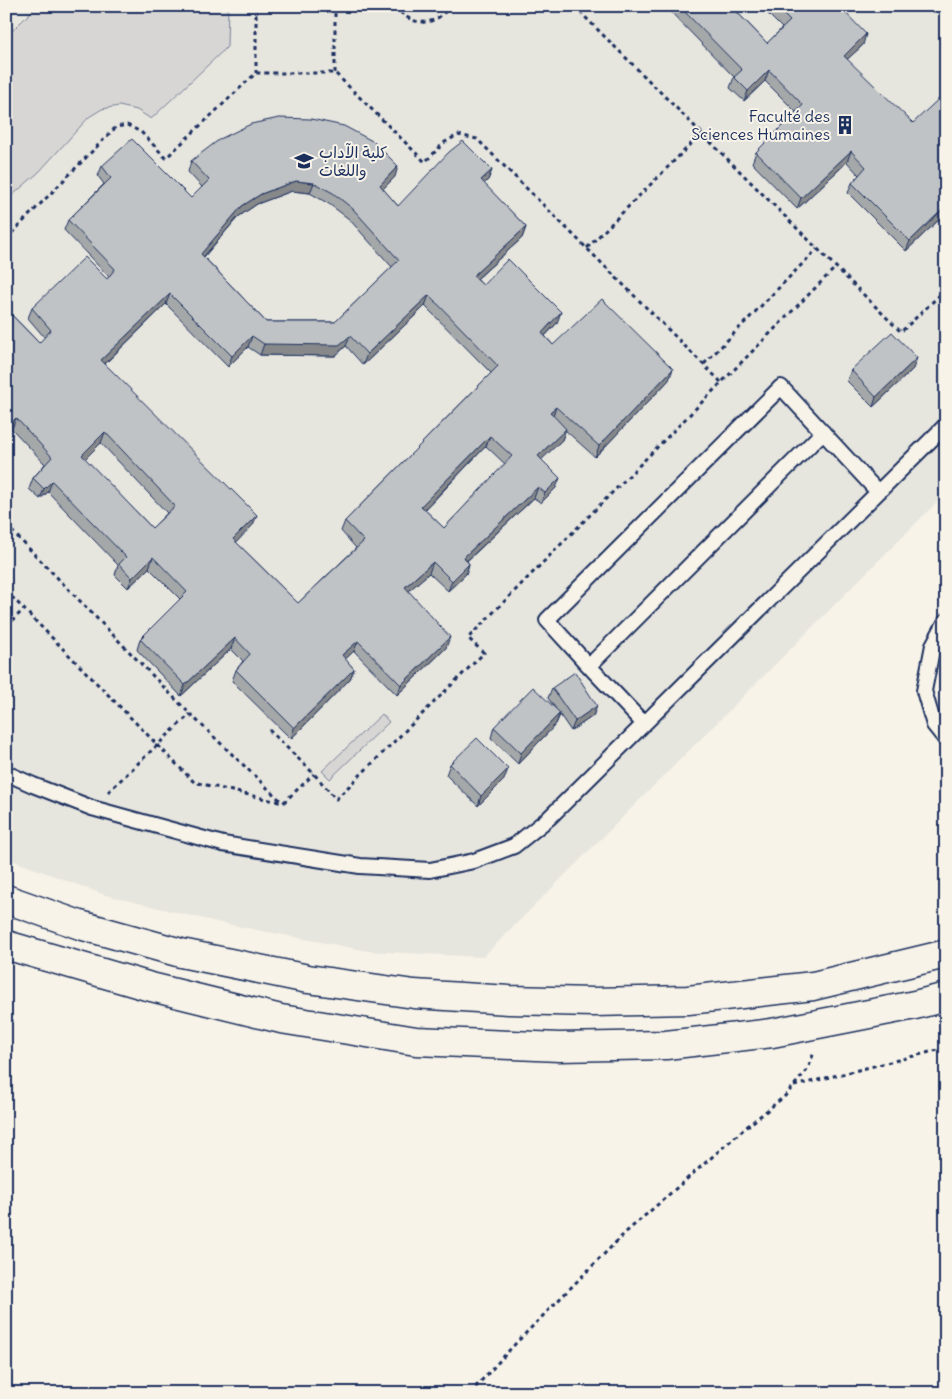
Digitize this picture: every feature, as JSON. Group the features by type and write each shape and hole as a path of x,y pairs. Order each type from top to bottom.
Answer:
{"highway":[{"path":"6,899 80,925 181,953 308,979 414,994 509,1000 593,1002 688,1000 813,986 946,954"},
{"path":"6,945 147,986 281,1019 416,1041 559,1047 666,1045 772,1033 946,998"}],"lane":[{"path":"644,724 547,620 781,387 878,492"},
{"path":"6,773 92,808 224,844 360,866 430,870 474,861 514,846 549,818 946,425"},
{"path":"589,666 822,432"},
{"path":"946,621 933,645 924,691 934,725 946,740"}],"path":[{"path":"256,6 256,73"},
{"path":"335,6 335,73"},
{"path":"395,6 401,14 410,20 421,22 432,21 445,13 450,6"},
{"path":"574,6 901,332 946,289"},
{"path":"6,239 116,127 127,125 141,132 166,158 256,73 335,73 425,162 445,142 458,135 476,139 721,382"},
{"path":"587,248 702,133"},
{"path":"704,364 817,249"},
{"path":"269,730 314,774 336,799 484,653 468,638 836,267"},
{"path":"6,525 190,714 283,802"},
{"path":"6,591 194,782 283,802"},
{"path":"6,627 24,609"},
{"path":"92,808 190,714"},
{"path":"283,802 314,774"},
{"path":"470,1393 516,1343 625,1233 744,1129 785,1096 808,1069 813,1055 816,1025"},
{"path":"793,1086 946,1048"}],"shaded area":[{"path":"6,6 946,6 946,493 483,957 368,951 221,923 105,895 6,858"},
{"path":"37,6 228,6 227,47 151,119 137,110 119,106 102,109 89,117 39,172 6,201 6,37"},
{"path":"382,714 389,722 330,779 322,771"}],"building":[{"name":"Faculté des Sciences Humaines","path":"679,6 731,6 767,43 790,21 775,6 839,6 866,34 844,56 913,123 946,92 946,206 910,241 852,183 866,167 851,151 801,198 756,152 803,105 769,70 748,91 734,77 742,70"},
{"path":"279,118 311,119 344,126 374,142 398,166 380,185 398,206 449,152 463,141 492,170 481,180 526,227 473,276 483,285 508,259 561,312 542,333 553,345 602,299 673,369 599,446 556,407 550,412 566,429 538,456 560,478 545,493 538,487 464,557 469,564 452,581 433,562 405,587 450,637 401,685 358,641 342,655 354,669 294,728 236,670 250,654 235,638 185,685 140,639 187,592 153,557 132,578 119,564 126,557 52,481 44,489 33,478 52,457 16,418 6,428 6,309 39,343 51,330 32,308 85,257 107,279 115,269 68,220 111,178 102,166 132,139 191,198 209,180 191,161 220,139 251,124","holes":["296,181 314,183 333,193 353,209 399,260 335,322 266,322 201,254 242,206 261,194","170,294 232,356 252,336 264,344 339,345 350,336 367,354 429,295 498,366 345,521 364,541 298,603 233,539 257,515 101,360","105,432 175,506 152,528 82,455","490,436 512,456 444,528 421,506"]},
{"path":"892,332 917,358 876,397 851,370"},
{"path":"575,672 597,706 575,721 552,688"},
{"path":"533,687 560,713 521,753 494,727"},
{"path":"477,738 508,769 481,796 450,764"}],"place":[{"name":"Faculté des Sciences Humaines","path":"845,125"},
{"name":"كلية الآداب واللغات","path":"304,161"}]}
